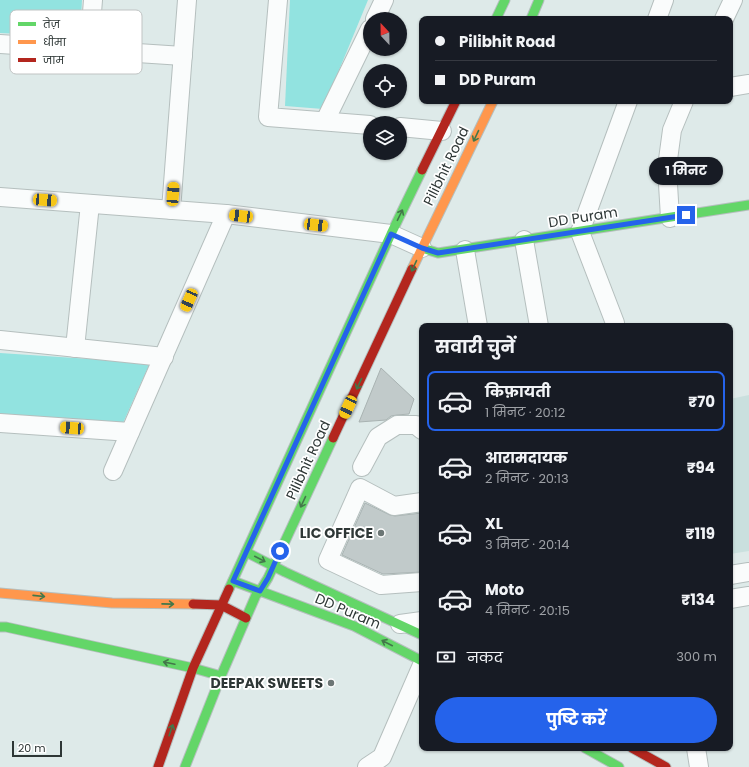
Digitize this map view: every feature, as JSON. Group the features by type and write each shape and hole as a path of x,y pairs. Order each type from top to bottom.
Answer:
{"main road":[{"path":"497,16 505,0"},
{"path":"531,16 539,0"},
{"path":"158,767 193,668 391,234 455,104"},
{"name":"Pilibhit Road","path":"185,767 221,676 256,596 273,566 422,248 492,104"},
{"name":"DD Puram","path":"422,248 438,253 465,250 749,205"},
{"name":"DD Puram","path":"246,552 285,572 419,634"},
{"name":"DD Puram","path":"233,581 354,626 419,659"},
{"path":"0,593 112,603 221,606 246,618"},
{"path":"0,627 6,627 193,668 221,676"},
{"path":"590,751 619,767"},
{"path":"637,751 666,767"}],"street":[{"path":"92,10 93,0"},
{"path":"172,210 187,0"},
{"path":"278,0 268,117 363,125"},
{"path":"378,12 384,0"},
{"path":"658,16 664,0"},
{"path":"725,16 733,0"},
{"path":"0,44 10,45"},
{"path":"326,122 363,44"},
{"path":"142,53 183,56"},
{"path":"733,87 749,84"},
{"path":"615,323 580,232 627,104"},
{"path":"670,218 667,167 672,130 683,104"},
{"path":"407,128 442,131"},
{"path":"0,197 226,214 391,234 422,248"},
{"path":"75,348 90,204"},
{"path":"113,471 226,214"},
{"path":"524,240 538,323"},
{"path":"465,250 477,323"},
{"path":"0,340 164,357"},
{"path":"0,423 130,432"},
{"path":"362,467 378,437 397,425 416,425 419,428"},
{"path":"419,502 394,506 360,488 328,560 381,585 419,582"},
{"path":"733,575 749,572"},
{"path":"733,599 749,596"},
{"path":"400,624 419,621"},
{"path":"367,767 382,757 419,672"},
{"path":"696,751 699,767"}],"shaded area":[{"path":"0,0 82,0 81,10 10,10 10,34 0,33"},
{"path":"290,0 368,0 323,109 285,106"},
{"path":"0,353 150,363 123,423 0,414"},
{"path":"749,395 749,551 733,554 733,398"}],"building":[{"path":"381,368 414,399 409,414 391,416 386,420 359,422"},
{"name":"LIC OFFICE","path":"365,503 395,516 419,513 419,572 383,574 342,555"}],"traffic: fast":[{"path":"497,16 505,0"},
{"path":"532,16 539,0"},
{"path":"229,589 391,234 422,170"},
{"path":"422,248 438,253 749,205"},
{"path":"185,767 221,676 256,595 268,578 333,438"},
{"path":"246,552 285,572 419,634"},
{"path":"233,581 354,626 419,659"},
{"path":"0,627 6,627 193,668 221,676"},
{"path":"590,751 619,767"}],"traffic: slow":[{"path":"412,269 492,104"},
{"path":"0,593 112,603 193,604"}],"traffic: jam":[{"path":"422,170 455,104"},
{"path":"333,438 412,269"},
{"path":"158,767 193,668 229,589"},
{"path":"193,604 221,605 246,618"},
{"path":"637,751 666,767"}],"place":[{"name":"LIC OFFICE","path":"381,533"},
{"name":"DEEPAK SWEETS","path":"331,683"}],"route":[{"path":"280,551 268,578 260,591 233,581 391,234 422,248 438,253 686,215"}]}
